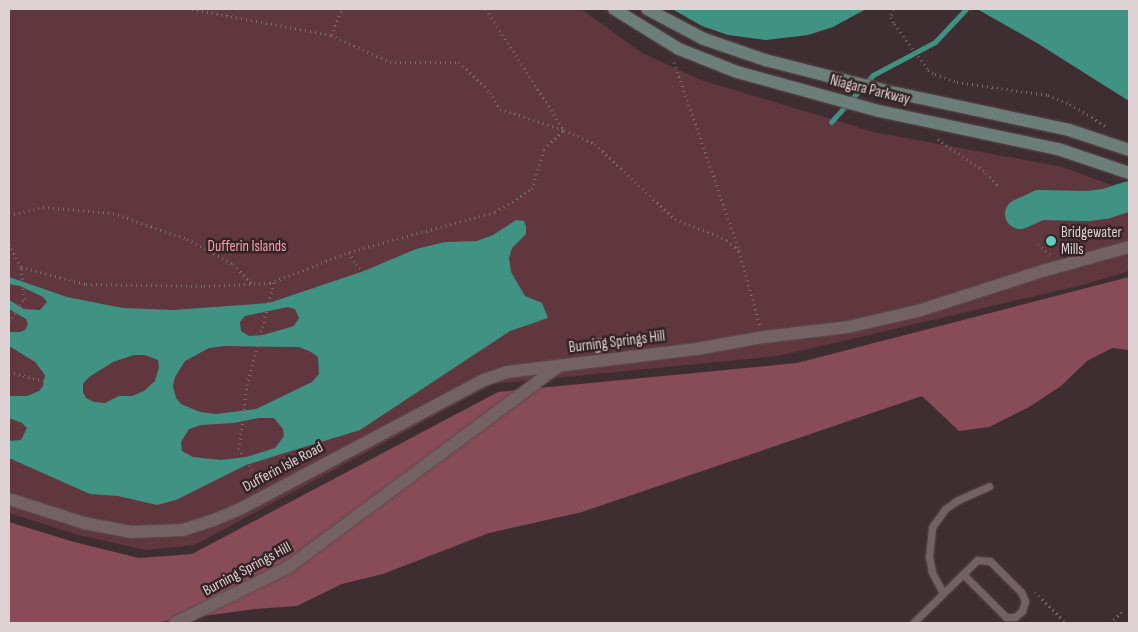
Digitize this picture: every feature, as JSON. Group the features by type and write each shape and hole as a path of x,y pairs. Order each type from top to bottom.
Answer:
{"main road":[{"name":"Niagara Parkway","path":"614,9 642,28 694,56 736,72 879,111 1058,149 1129,173"},
{"name":"Niagara Parkway","path":"647,9 685,31 719,46 887,91 1041,124 1124,148"}],"street":[{"name":"Burning Springs Hill","path":"175,623 287,568 561,365 697,349 764,337 848,327 918,311 1046,270 1129,247"},
{"name":"Dufferin Isle Road","path":"9,499 84,523 131,532 183,530 214,520 267,494 484,380 507,372 561,365"}],"lane":[{"path":"944,593 932,572 929,557 932,527 945,509 989,486"},
{"path":"913,623 977,560 990,561 1021,592 1025,601 1022,610 1015,617 1006,617 963,574"}],"path":[{"path":"192,9 331,35 390,62 422,64 459,62 490,92 500,109 564,130 595,144 675,219 726,240 739,251"},
{"path":"331,35 342,9"},
{"path":"486,9 564,130"},
{"path":"893,9 892,20 903,38 921,62 935,74 957,82 1048,95 1070,104 1111,129"},
{"path":"673,60 739,251 764,337"},
{"path":"21,267 86,284 204,286 274,281 349,252 495,212 532,189 544,150 564,130"},
{"path":"933,136 986,173 998,186"},
{"path":"9,215 43,207 113,213 188,239 233,264 252,284"},
{"path":"9,244 21,267 24,299 9,322"},
{"path":"349,252 356,264 364,271"},
{"path":"267,494 238,449 247,385 274,281"},
{"path":"9,372 44,381"},
{"path":"1110,623 1122,612"}],"green space":[{"name":"Dufferin Islands","path":"9,9 581,9 642,53 701,80 874,132 1063,167 1129,192 1129,271 1082,285 778,356 493,384 195,545 145,550 75,534 9,513"}],"shaded area":[{"path":"672,9 866,9 833,27 808,35 766,40 728,35 702,26"},
{"path":"977,9 1129,9 1129,101 1037,43"},
{"path":"516,220 524,221 526,234 512,248 509,258 511,272 525,296 542,303 548,318 510,331 360,430 246,465 176,500 157,505 118,496 90,494 9,458 9,441 21,440 27,428 22,423 9,418 9,396 27,396 39,391 43,386 45,375 35,362 9,346 9,332 25,330 28,324 26,319 9,309 9,300 24,309 40,310 47,302 43,297 20,286 9,284 9,277 67,297 123,308 173,310 269,303 364,271 416,249 445,242 477,241 493,235","holes":["288,307 295,309 299,318 294,326 263,335 249,336 241,331 240,322 245,316","225,346 299,347 318,357 319,374 312,382 256,409 216,414 200,412 181,404 176,398 173,386 175,377 185,361 209,348","134,355 145,355 158,360 159,367 155,381 144,391 132,396 119,396 105,403 94,402 86,398 83,392 83,384 89,377 113,362","259,418 274,418 283,429 284,436 275,448 246,457 221,460 193,457 182,451 181,442 189,429 201,425 234,423"]},
{"path":"1129,277 1129,350 1112,348 1087,361 1061,386 1029,407 989,427 959,431 922,396 582,512 489,533 383,574 342,584 297,606 255,609 152,623 9,623 9,522 74,542 139,558 192,554 498,392 797,363"}],"building":[{"path":"595,338 602,338 604,341 602,352 596,353 593,346"}],"waterway":[{"path":"831,122 873,75 935,42 966,9"},
{"path":"1020,214 1040,205 1088,206 1105,204 1129,196"}],"place":[{"name":"Bridgewater Mills","path":"1051,241"}]}
